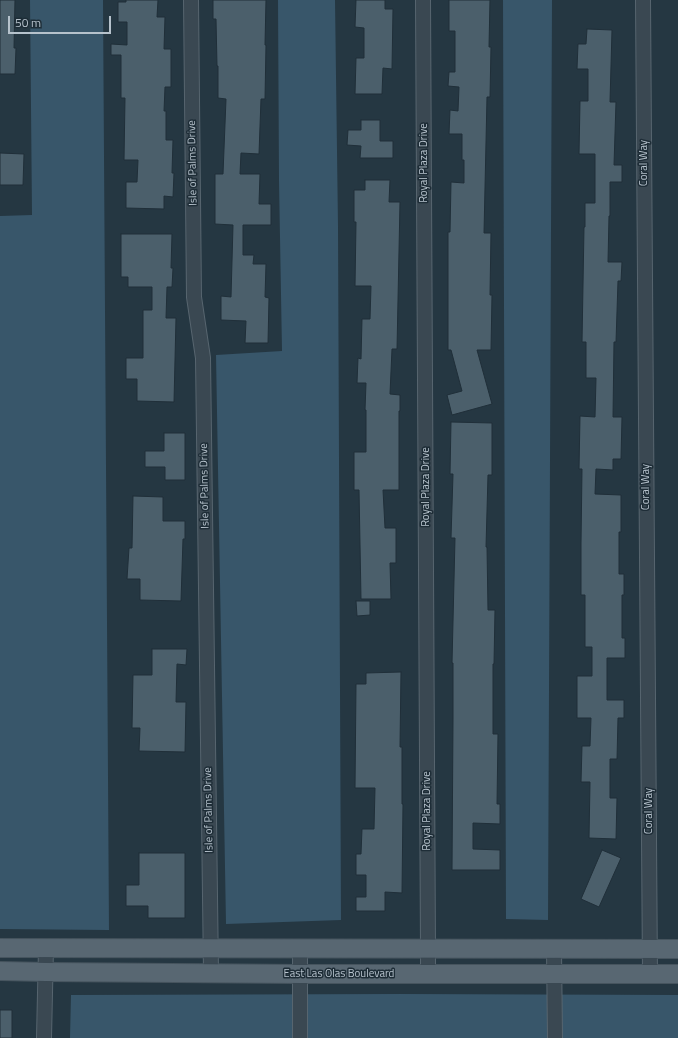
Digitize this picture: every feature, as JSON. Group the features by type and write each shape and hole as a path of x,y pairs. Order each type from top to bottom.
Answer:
{"main road":[{"path":"0,948 678,949"},
{"name":"East Las Olas Boulevard","path":"0,971 211,974 300,982 428,974 555,982 678,974"}],"street":[{"name":"Isle of Palms Drive","path":"191,0 194,297 203,358 211,974"},
{"name":"Royal Plaza Drive","path":"423,0 428,974"},
{"name":"Coral Way","path":"643,0 650,975"},
{"path":"44,1038 46,948"},
{"path":"300,948 300,1038"},
{"path":"554,950 555,1038"}],"water":[{"path":"30,0 103,0 109,930 0,929 0,216 32,215"},
{"path":"278,0 335,0 338,226 341,920 226,924 216,355 282,351"},
{"path":"503,0 552,0 548,920 506,919"},
{"path":"71,995 678,995 678,1038 70,1038"}],"building":[{"path":"0,0 15,0 15,74 0,74"},
{"path":"126,0 158,0 157,17 165,17 164,49 171,49 171,87 165,87 164,111 166,111 166,140 173,140 173,197 164,196 164,209 126,208 126,182 137,182 138,160 124,160 125,98 121,98 121,55 111,55 111,44 127,45 127,22 118,22 118,2 126,2"},
{"path":"213,0 266,0 265,99 261,99 259,154 241,153 240,174 260,174 259,204 271,204 271,225 243,225 243,255 254,255 253,264 266,264 265,297 269,298 268,343 245,343 246,321 221,320 221,296 231,297 233,225 215,224 215,174 223,174 226,99 218,98 216,19 213,19"},
{"path":"356,0 385,0 385,9 393,9 392,69 383,68 382,94 355,94 356,58 364,58 364,28 355,27"},
{"path":"449,0 490,0 489,47 491,47 490,97 487,97 484,233 491,233 491,350 477,350 492,404 452,415 447,395 462,391 451,350 448,350 448,232 450,232 451,182 464,183 464,160 462,160 462,134 449,134 450,110 458,111 459,87 448,86 449,72 455,72 455,31 449,31"},
{"path":"587,29 612,30 610,102 616,102 614,165 622,165 622,182 610,182 608,262 622,262 621,281 618,281 616,342 614,342 613,417 622,417 621,459 613,459 613,470 596,469 595,494 621,495 619,574 624,574 624,595 622,595 622,638 625,638 625,658 607,658 607,700 624,700 624,718 618,718 617,759 610,759 610,798 617,798 616,839 589,838 590,782 581,782 582,746 590,746 591,718 577,718 577,676 592,676 592,647 585,647 585,595 581,595 582,469 579,469 580,416 595,417 596,378 586,378 586,342 582,342 585,203 595,203 595,154 579,154 580,101 588,101 588,69 577,69 578,44 586,44"},
{"path":"361,120 380,120 380,141 393,141 393,158 360,158 361,146 347,145 348,130 361,130"},
{"path":"0,153 24,154 23,185 0,185"},
{"path":"365,180 390,180 389,202 400,202 397,349 392,349 390,394 400,395 399,490 383,490 385,528 396,528 396,563 390,563 391,599 361,599 359,490 354,490 354,452 366,452 366,383 357,383 358,358 361,359 362,319 370,319 371,286 355,286 356,222 354,222 354,190 365,190"},
{"path":"121,234 172,234 172,287 167,287 166,318 176,318 174,402 137,401 137,379 126,379 126,358 143,358 143,310 152,310 152,287 128,287 128,277 121,277"},
{"path":"451,422 492,423 492,475 488,475 486,547 488,610 495,610 493,734 498,734 497,804 500,804 500,824 473,823 473,849 500,850 500,870 452,870 452,663 455,538 451,538 453,474 450,474"},
{"path":"164,433 185,433 185,480 165,480 165,467 145,467 145,451 164,451"},
{"path":"133,496 163,497 163,521 185,521 181,601 140,600 140,579 127,579 129,548 132,548"},
{"path":"356,601 370,601 370,615 357,616"},
{"path":"152,649 187,649 186,665 177,664 176,702 186,702 185,752 139,751 140,728 132,728 133,675 152,675"},
{"path":"401,672 400,747 402,747 403,804 402,893 385,892 385,911 356,911 356,897 366,897 366,875 356,875 356,854 361,854 362,829 374,829 375,788 355,788 356,684 366,684 366,673"},
{"path":"602,850 621,858 599,907 581,899"},
{"path":"139,853 185,853 185,918 148,918 148,906 126,906 126,885 139,885"},
{"path":"0,1010 12,1010 12,1038 0,1038"}]}
